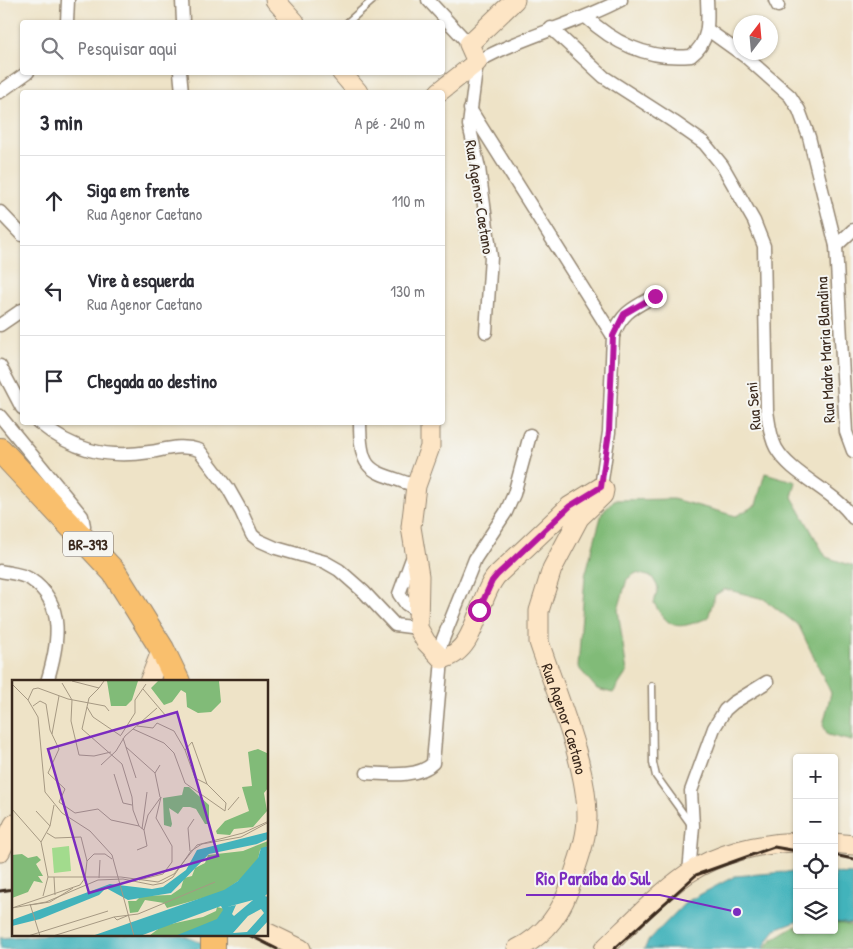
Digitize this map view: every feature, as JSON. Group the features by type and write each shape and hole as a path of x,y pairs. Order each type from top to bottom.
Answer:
{"highway":[{"name":"BR-393","path":"0,450 114,572 162,649 177,680"},
{"path":"213,936 213,949"}],"street":[{"path":"67,20 68,0"},
{"path":"182,0 183,20"},
{"path":"275,0 294,20"},
{"path":"428,0 469,44 477,62"},
{"path":"469,44 515,0"},
{"path":"442,90 477,62 551,28 586,16 621,0"},
{"path":"586,16 605,34 627,46 678,57 691,56 698,51 708,30 708,0"},
{"name":"Rua Seni","path":"551,28 604,77 704,143 722,165 760,234 764,252 767,411 770,431 776,448 784,459 828,493 853,518"},
{"name":"Rua Madre Maria Blandina","path":"708,30 776,82 799,110 809,137 836,246 846,432 853,451"},
{"name":"Rua Agenor Caetano","path":"477,62 470,109 470,132 479,168 491,258 486,332"},
{"path":"0,92 24,75"},
{"path":"180,75 182,90"},
{"path":"344,75 356,90"},
{"path":"470,109 613,336"},
{"path":"0,212 20,234"},
{"path":"836,246 853,230"},
{"name":"Rua Agenor Caetano","path":"517,949 530,943 546,929 562,907 585,834 586,805 579,765 539,642 538,627 542,596 552,569 579,518 604,493 604,489 601,487 609,432 613,336 624,314 655,296"},
{"path":"0,325 20,311"},
{"path":"0,366 20,404"},
{"path":"0,416 82,516 84,526 80,536"},
{"path":"42,425 53,434 78,448 95,452 150,452 176,446 199,450 228,488 242,511 252,534 258,540 276,548 325,562 339,570 364,592 395,625 418,620"},
{"path":"360,425 363,458 369,467 416,486"},
{"path":"430,425 430,447 416,486 410,518 419,585 418,620 439,657"},
{"path":"367,774 404,773 424,770 433,763 439,657 475,559 506,512 514,494 530,435"},
{"path":"439,657 451,657 458,652 468,638 487,590 497,575 570,506 601,487"},
{"path":"0,570 29,578 46,593 54,607 58,628 53,661 48,680"},
{"path":"151,680 162,649"},
{"path":"689,873 693,826 690,800 693,781 719,719 733,703 767,682"},
{"path":"4,851 12,829"},
{"path":"604,949 689,873 743,849 775,842 793,842"},
{"path":"838,843 853,845"},
{"path":"269,933 301,948"}],"lane":[{"path":"350,20 372,0"},
{"path":"652,686 653,763 656,776 693,826"}],"green space":[{"path":"765,473 796,482 792,497 826,557 853,566 852,741 828,735 823,725 831,693 799,626 764,599 725,589 715,595 708,618 677,626 671,624 660,613 654,603 658,587 652,577 636,573 627,579 618,610 627,672 613,693 597,689 578,667 585,576 602,513 614,500 673,499 736,516 756,505"},
{"path":"838,923 853,926 853,949 764,949 773,939 793,927 793,934 838,934"}],"water":[{"path":"793,871 793,922 775,929 763,949 644,949 649,940 686,902 735,876"},
{"path":"838,873 853,874 853,924 838,922"},
{"path":"25,936 184,936 217,949 0,949 0,938"}],"railway":[{"path":"614,949 696,875 774,847 793,850"},
{"path":"838,856 853,859"},
{"path":"0,891 12,889"},
{"path":"251,936 277,949"}],"place":[{"name":"Rio Paraíba do Sul","path":"737,912"}],"route":[{"path":"479,610 487,590 497,575 577,499 601,487 609,432 613,336 618,322 624,314 655,296"}]}
